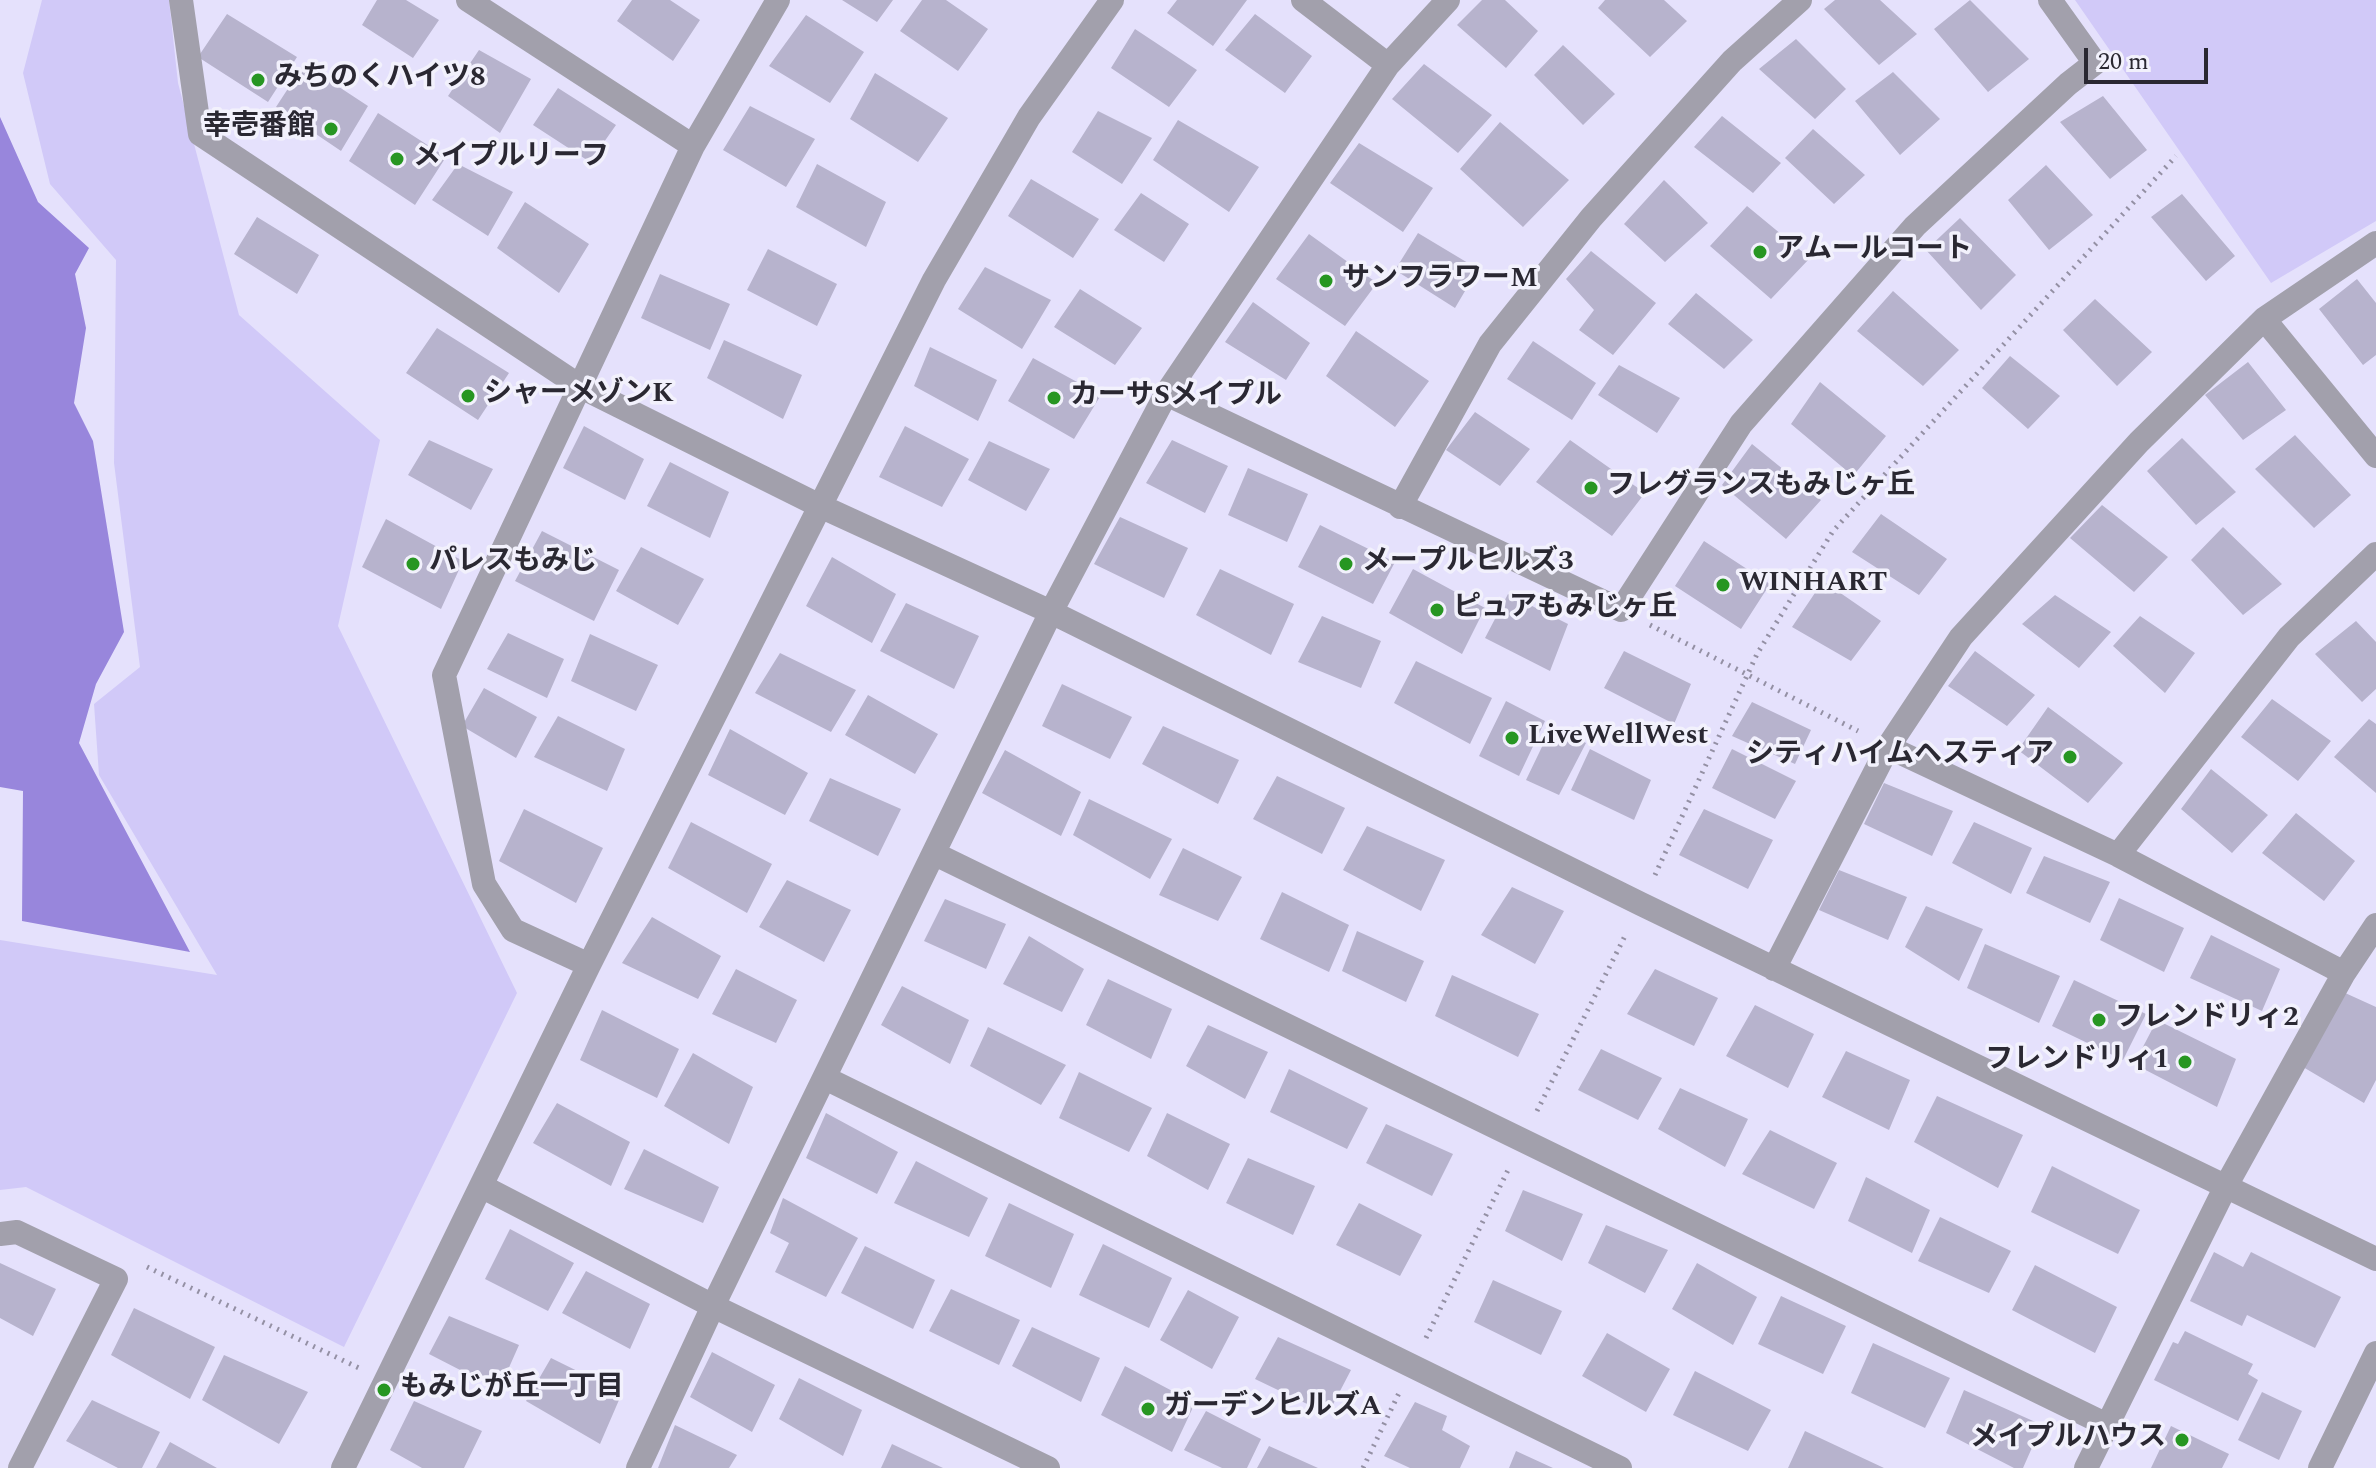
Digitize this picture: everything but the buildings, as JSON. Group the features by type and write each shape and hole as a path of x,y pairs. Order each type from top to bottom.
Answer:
{"street":[{"path":"181,0 200,134 581,387 820,506 1051,612 1774,969 2376,1259"},
{"path":"468,0 693,146"},
{"path":"589,965 513,930 484,884 444,675 693,146 778,0"},
{"path":"343,1468 589,965 942,267 1029,117 1112,0"},
{"path":"1303,0 1388,65"},
{"path":"638,1468 713,1306 1051,612 1166,394 1388,65 1448,0"},
{"path":"1400,507 1490,344 1591,218 1732,61 1800,0"},
{"path":"1166,394 1621,610 1741,424 1915,226 2068,84 2095,63 2050,0"},
{"path":"1774,969 1888,747 1961,637 2139,442 2264,319 2376,243"},
{"path":"2264,319 2376,456"},
{"path":"2118,855 2289,637 2376,554"},
{"path":"1888,747 2118,855 2344,973"},
{"path":"935,854 2107,1425"},
{"path":"2086,1468 2226,1186 2344,973 2376,925"},
{"path":"825,1078 1620,1468"},
{"path":"481,1186 713,1306 1048,1468"},
{"path":"0,1234 17,1232 116,1279 20,1468"},
{"path":"2320,1468 2376,1353"}],"path":[{"path":"1363,1468 1641,904 1757,654 1833,531 2176,156"},
{"path":"1621,610 1888,747"},
{"path":"116,1279 140,1263 386,1381"}],"shaded area":[{"path":"42,0 169,0 178,83 239,315 380,440 338,626 517,993 344,1347 26,1187 0,1190 0,940 217,975 99,775 94,704 140,667 114,463 116,260 50,184 23,73"},
{"path":"2075,0 2376,0 2376,221 2271,283"},
{"path":"0,117 38,202 89,248 75,274 86,328 74,403 93,441 124,632 96,684 79,743 190,952 22,921 23,791 0,787"}],"place":[{"name":"みちのくハイツ8","path":"258,80"},
{"name":"幸壱番館","path":"331,129"},
{"name":"メイプルリーフ","path":"397,159"},
{"name":"アムールコート","path":"1760,252"},
{"name":"サンフラワーM","path":"1326,281"},
{"name":"シャーメゾンK","path":"468,396"},
{"name":"カーサSメイプル","path":"1054,398"},
{"name":"フレグランスもみじヶ丘","path":"1591,488"},
{"name":"パレスもみじ","path":"413,564"},
{"name":"メープルヒルズ3","path":"1346,564"},
{"name":"WINHART","path":"1723,585"},
{"name":"ピュアもみじヶ丘","path":"1437,610"},
{"name":"LiveWellWest","path":"1512,738"},
{"name":"シティハイムヘスティア","path":"2070,757"},
{"name":"フレンドリィ2","path":"2099,1020"},
{"name":"フレンドリィ1","path":"2185,1062"},
{"name":"もみじが丘一丁目","path":"384,1390"},
{"name":"ガーデンヒルズA","path":"1148,1409"},
{"name":"メイプルハウス","path":"2182,1440"}]}
